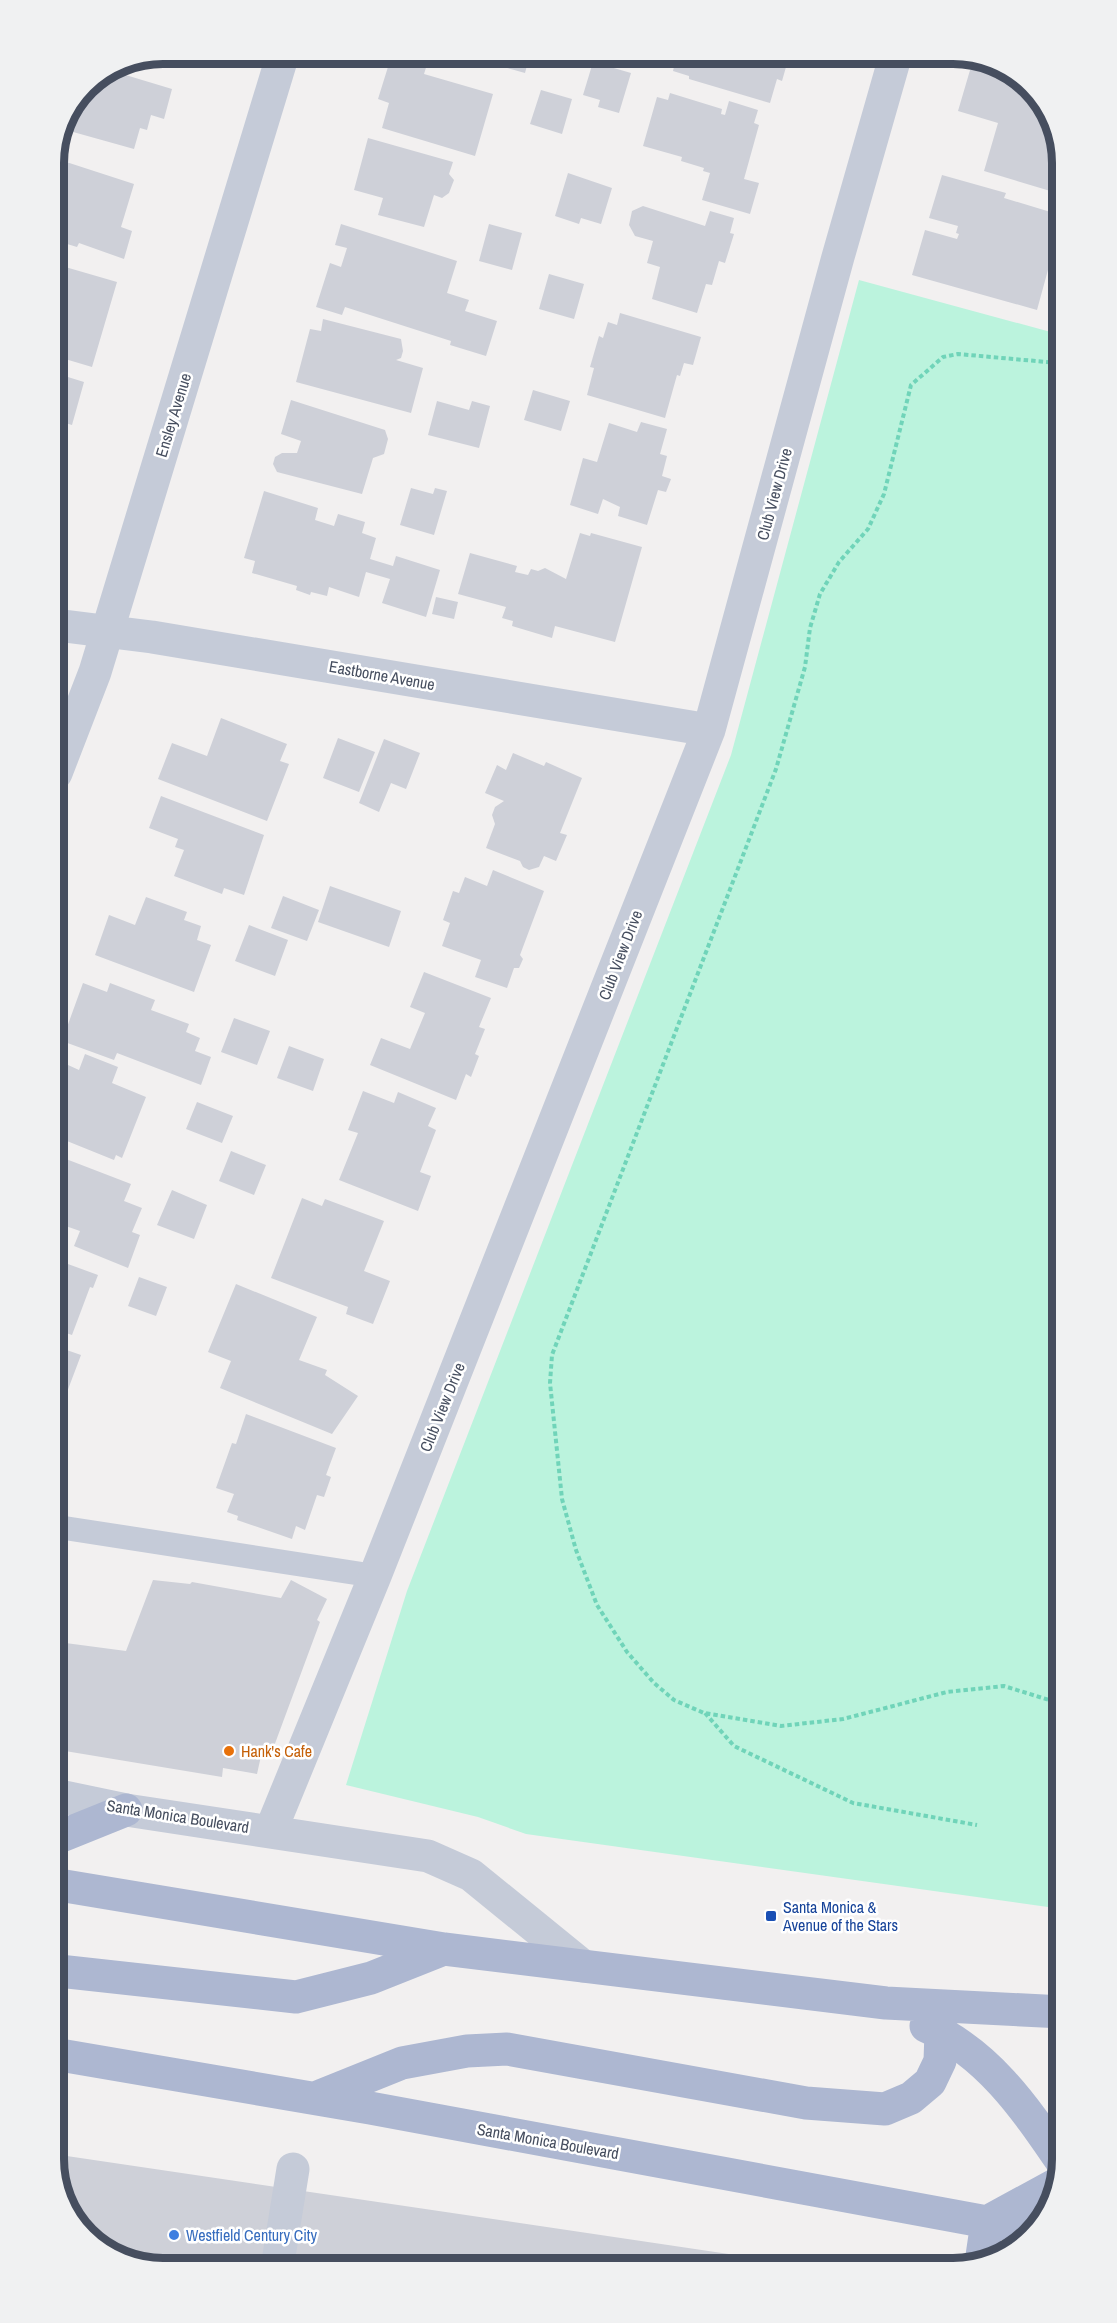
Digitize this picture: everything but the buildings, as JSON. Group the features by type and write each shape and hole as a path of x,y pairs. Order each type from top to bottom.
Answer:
{"main road":[{"path":"64,1835 126,1810"},
{"path":"64,1887 444,1949 869,2000 1052,2011"},
{"path":"64,1972 296,1997 371,1978 444,1949"},
{"path":"869,2000 941,2032 982,2060 1026,2110 1052,2148"},
{"path":"315,2098 402,2063 467,2051 507,2049 806,2103 885,2109 911,2098 930,2082 940,2061 941,2032"},
{"name":"Santa Monica Boulevard","path":"64,2056 315,2098 987,2222 1027,2227"},
{"path":"982,2254 987,2222 1048,2189"}],"street":[{"name":"Ensley Avenue","path":"65,750 95,672 280,64"},
{"name":"Club View Drive","path":"271,1830 375,1576 709,730 893,65"},
{"name":"Eastborne Avenue","path":"65,626 709,730"},
{"name":"Santa Monica Boulevard","path":"64,1797 126,1810 271,1830 428,1856 471,1875 583,1966"},
{"path":"279,2258 293,2169"}],"lane":[{"path":"64,1528 375,1576"},
{"path":"987,2222 1039,2209"}],"path":[{"path":"1052,362 958,354 942,357 911,385 884,494 868,529 844,555 820,594 810,628 805,667 776,769 552,1355 550,1383 562,1499 576,1550 597,1605 627,1652 654,1683 674,1700 704,1713 781,1726 843,1719 947,1692 1004,1686 1052,1701"},
{"path":"704,1713 734,1746 853,1803 977,1825"}],"green space":[{"path":"859,280 1052,332 1052,1908 526,1834 478,1817 346,1785 407,1591 731,755"}],"place":[{"name":"Hank's Cafe","path":"229,1751"},
{"name":"Santa Monica & Avenue of the Stars","path":"771,1916"},
{"name":"Westfield Century City","path":"174,2235"}]}
